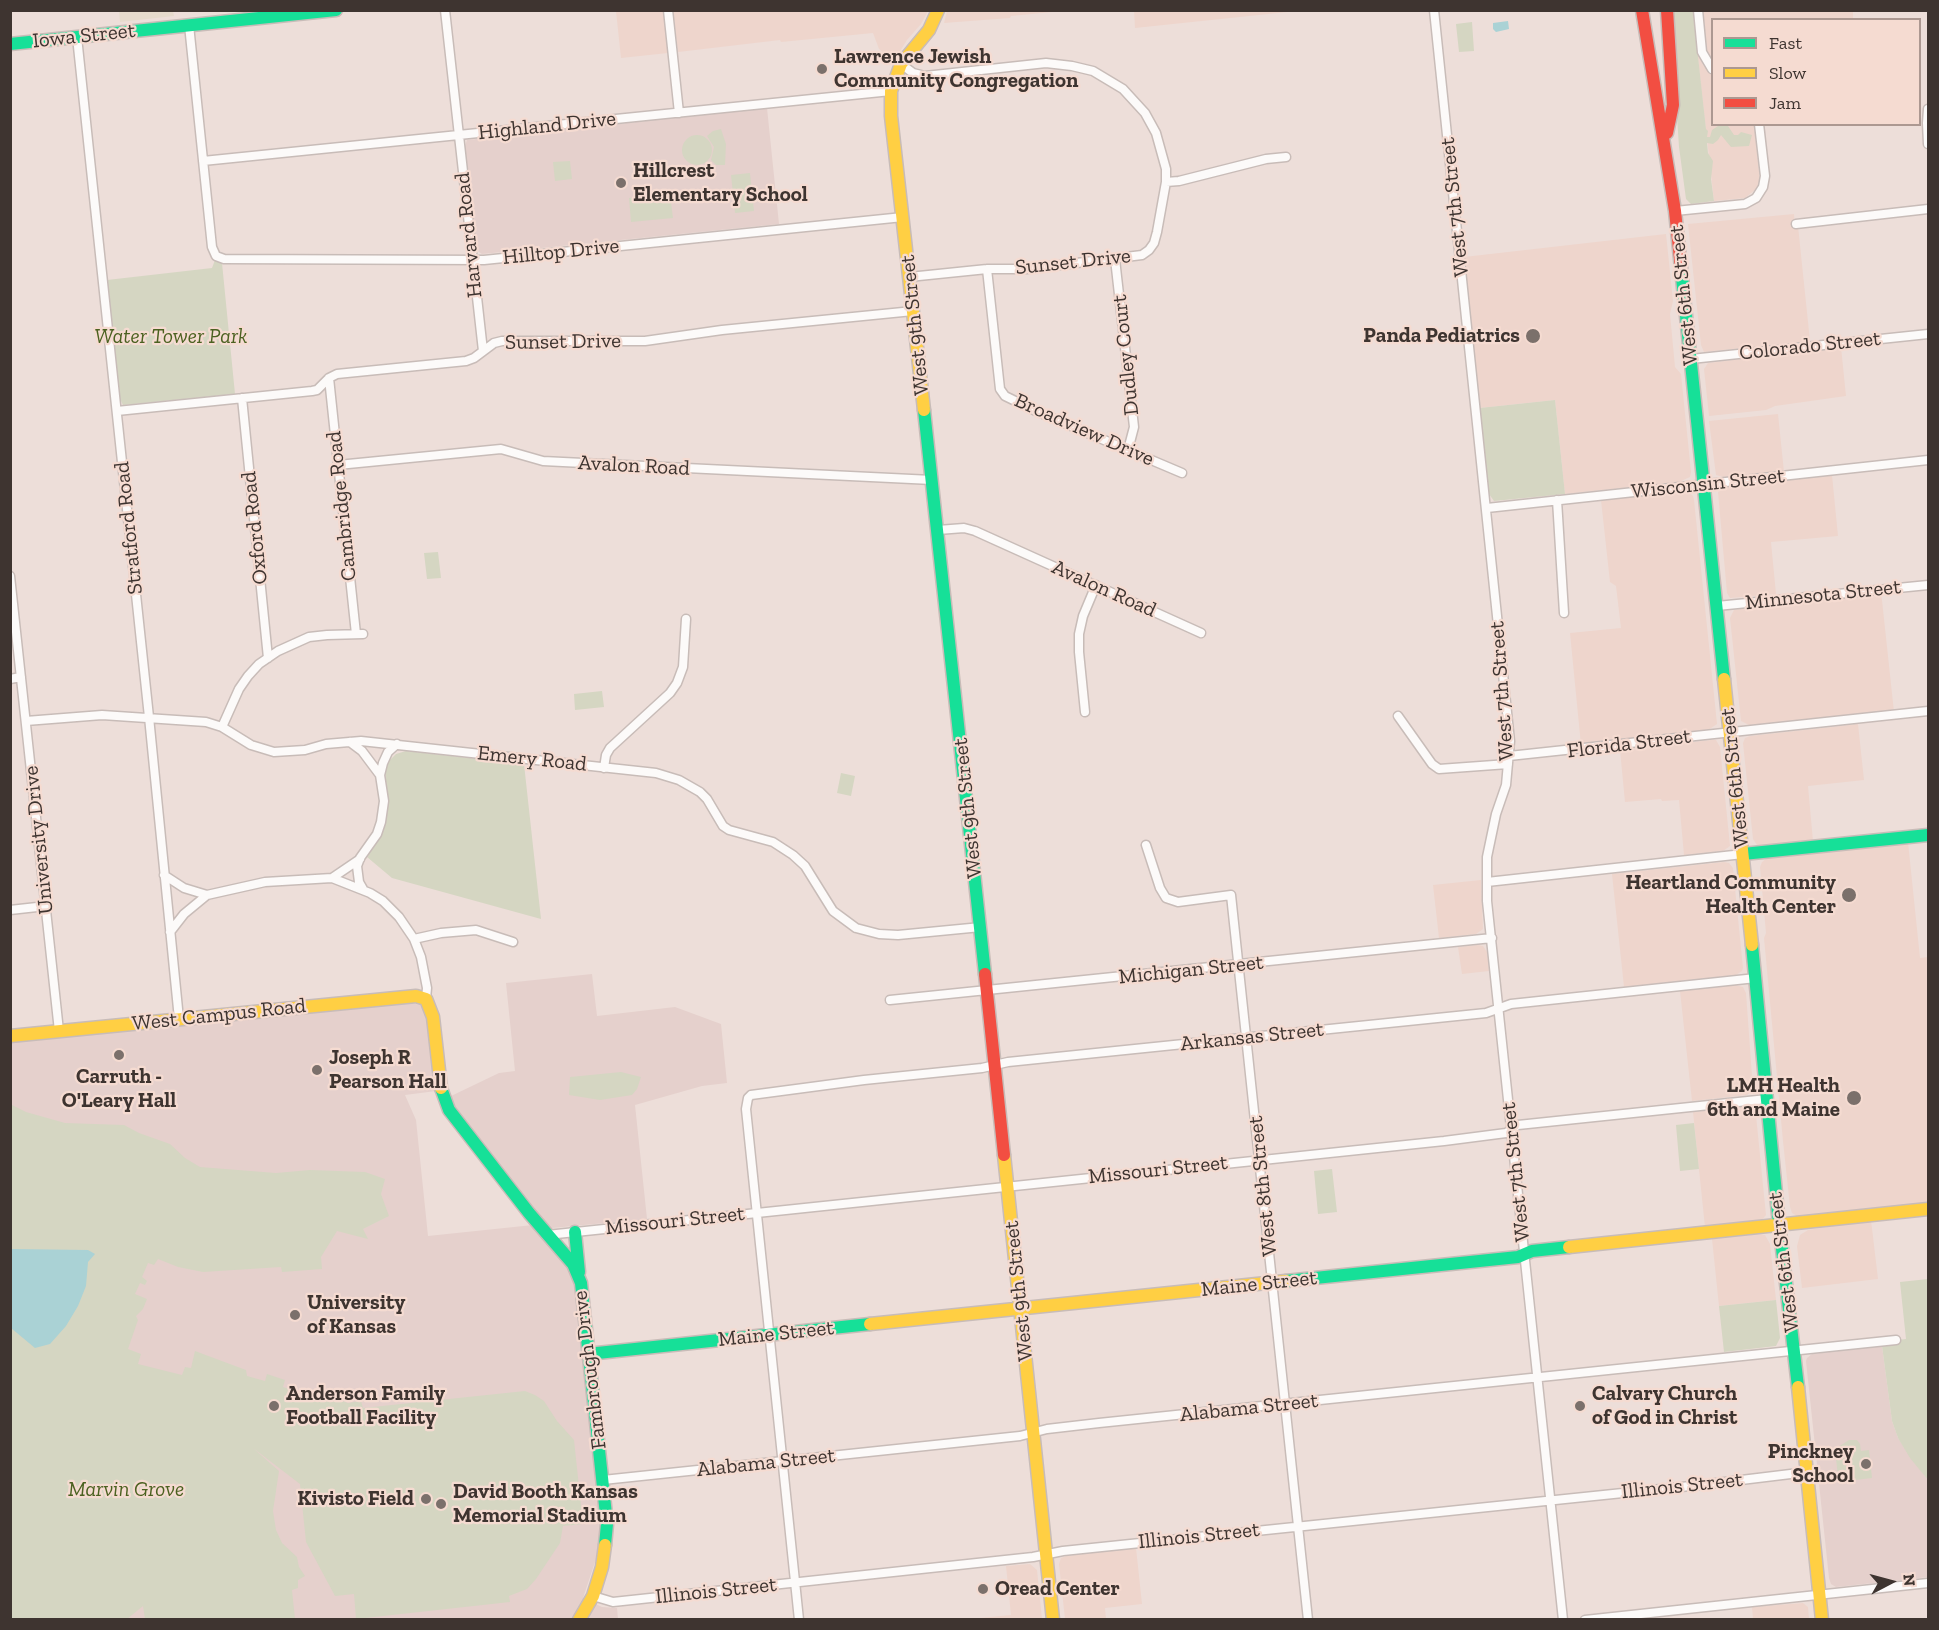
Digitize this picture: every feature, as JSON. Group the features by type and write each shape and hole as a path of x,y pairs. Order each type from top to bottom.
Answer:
{"main road":[{"name":"Iowa Street","path":"10,44 189,25 223,16 336,10"},
{"name":"West 9th Street","path":"938,10 929,30 901,64 891,91 891,116 981,927 1053,1620"},
{"name":"West 6th Street","path":"1642,10 1675,211 1756,978 1779,1226 1822,1620"},
{"path":"1665,141 1673,105 1667,10"},
{"path":"1743,854 1929,835"},
{"name":"West Campus Road","path":"10,1036 416,996 426,999"},
{"name":"Fambrough Drive","path":"426,999 432,1017 441,1087 449,1110 573,1264 581,1283 607,1524 602,1568 593,1596 579,1620"},
{"name":"Maine Street","path":"588,1354 1457,1264 1518,1257 1532,1251 1929,1209"},
{"path":"575,1232 581,1283"}],"street":[{"name":"Harvard Road","path":"445,10 483,351"},
{"path":"668,10 679,113"},
{"name":"West 7th Street","path":"1434,10 1508,716 1509,760 1503,794 1491,836 1487,882 1563,1620"},
{"path":"1698,10 1702,52 1711,66"},
{"path":"189,25 203,161"},
{"name":"Stratford Road","path":"77,37 179,1019"},
{"path":"901,64 913,73 925,76 1046,63 1080,67 1109,79 1136,101 1151,122 1160,143 1165,163 1166,182 1286,156"},
{"name":"Highland Drive","path":"203,161 891,91"},
{"path":"1929,109 1926,123 1929,144"},
{"path":"1675,211 1745,204 1756,198 1763,188 1765,176 1759,126"},
{"name":"Hilltop Drive","path":"203,161 212,247 219,257 225,259 472,261 903,217"},
{"name":"Sunset Drive","path":"909,277 987,269 1027,269 1142,255 1149,250 1157,232 1166,182"},
{"path":"1796,224 1929,209"},
{"name":"Dudley Court","path":"1115,259 1134,428 1128,450"},
{"name":"Broadview Drive","path":"987,269 1002,392 1009,398 1038,412 1182,473"},
{"name":"Sunset Drive","path":"117,411 312,391 320,388 328,378 343,373 466,362 502,341 645,341 722,330 913,310"},
{"name":"Colorado Street","path":"1691,359 1929,334"},
{"name":"Cambridge Road","path":"268,658 302,639 327,635 359,634 328,378"},
{"name":"Oxford Road","path":"242,398 268,658"},
{"name":"Avalon Road","path":"338,465 501,449 543,460 563,462 932,480"},
{"name":"Wisconsin Street","path":"1487,508 1929,460"},
{"path":"1557,500 1564,613"},
{"name":"Avalon Road","path":"938,530 964,528 975,531 1201,633"},
{"name":"University Drive","path":"10,576 59,1031"},
{"path":"1085,712 1079,634 1083,615 1096,585"},
{"name":"Minnesota Street","path":"1717,606 1929,585"},
{"path":"604,768 606,755 610,748 670,693 677,683 683,667 686,619"},
{"path":"222,727 239,689 248,676 268,658"},
{"path":"10,679 21,678"},
{"name":"Florida Street","path":"1398,716 1432,764 1439,769 1730,732 1929,711"},
{"name":"Emery Road","path":"26,721 102,715 149,717 206,722 222,727 251,745 274,752 305,750 326,744 361,741 656,773 690,785 707,799 718,818 729,830 762,838 781,846 794,855 805,866 833,911 856,928 879,934 898,935 981,927"},
{"path":"350,742 362,751 380,775"},
{"path":"332,878 360,858 371,846 381,822 384,801 380,775 386,756 397,744"},
{"name":"West 8th Street","path":"1146,845 1160,888 1166,898 1178,902 1231,895 1308,1620"},
{"path":"1487,882 1743,854"},
{"path":"360,858 357,874 363,889"},
{"path":"164,875 184,888 207,895"},
{"path":"170,932 184,914 207,895 265,882 332,878 363,889 383,901 399,917 414,939 424,970 426,999"},
{"path":"10,910 46,906"},
{"path":"414,939 441,933 476,930 513,942"},
{"name":"Michigan Street","path":"890,1000 1492,938"},
{"name":"Arkansas Street","path":"757,1213 746,1109 748,1098 756,1094 978,1069 1011,1062 1486,1013 1511,1004 1756,978"},
{"name":"Missouri Street","path":"547,1234 1506,1134 1518,1125 1767,1099"},
{"path":"757,1213 799,1620"},
{"name":"Alabama Street","path":"603,1480 1006,1437 1099,1423 1896,1340"},
{"name":"Illinois Street","path":"593,1596 613,1602 1026,1558 1063,1551 1807,1472"},
{"path":"1585,1620 1929,1583"}],"shaded area":[{"path":"673,10 928,11 894,61 879,49 873,33 781,42 780,40 678,52"},
{"path":"947,10 1062,11 944,23"},
{"path":"1134,10 1297,10 1297,11 1135,28"},
{"path":"1703,10 1864,11 1853,12 1853,18 1711,18 1711,59 1707,51"},
{"path":"119,11 173,11 174,16 120,22"},
{"path":"616,11 663,11 668,53 621,58"},
{"path":"1697,50 1703,65 1711,75 1711,126 1754,126 1760,181 1756,189 1745,198 1714,201"},
{"name":"Hillcrest Elementary School","path":"767,108 779,224 482,254 476,250 464,149 467,140"},
{"path":"1794,214 1795,226 1798,226 1810,341 1704,352 1701,345 1688,224"},
{"path":"1666,234 1673,301 1670,314 1675,367 1681,374 1690,477 1679,482 1565,494 1555,400 1480,408 1464,257"},
{"path":"1841,347 1846,396 1775,406 1766,410 1709,416 1704,369 1708,363"},
{"path":"1778,414 1784,472 1723,477 1716,475 1709,421"},
{"path":"1832,475 1838,536 1771,542 1776,594 1730,598 1727,593 1718,492 1726,487"},
{"path":"1688,491 1694,500 1717,724 1708,730 1581,745 1570,633 1621,628 1616,586 1610,582 1601,500"},
{"path":"1881,591 1894,712 1749,725 1741,721 1730,618 1734,610"},
{"path":"1858,724 1864,780 1808,786 1813,841 1757,845 1753,839 1743,743 1745,738"},
{"path":"1716,740 1720,747 1730,846 1723,851 1684,855 1679,800 1625,802 1620,750"},
{"path":"1908,842 1920,958 1928,957 1928,1203 1797,1216 1792,1213 1790,1207 1783,1141 1764,938 1766,933 1760,867 1762,862 1769,857"},
{"path":"1729,863 1733,868 1742,971 1736,975 1624,987 1612,874"},
{"path":"1481,880 1483,929 1476,934 1439,938 1433,885"},
{"path":"1483,946 1487,952 1489,971 1462,974 1458,947"},
{"path":"592,974 597,1016 675,1007 721,1024 727,1083 702,1086 635,1105 647,1219 552,1228 533,1210 461,1121 449,1097 499,1073 515,1071 506,983"},
{"path":"1735,985 1743,987 1746,993 1753,1090 1747,1095 1692,1101 1680,991"},
{"name":"University of Kansas","path":"408,1002 420,1005 427,1014 436,1091 405,1095 416,1120 428,1236 533,1225 565,1262 575,1279 602,1521 599,1550 583,1598 602,1607 617,1608 618,1619 11,1619 10,1040"},
{"path":"1747,1106 1754,1109 1756,1115 1766,1215 1761,1221 1705,1227 1693,1112"},
{"path":"1871,1220 1878,1279 1802,1288 1797,1246 1800,1235 1808,1230"},
{"path":"1765,1235 1770,1244 1776,1300 1719,1306 1712,1239"},
{"name":"Pinckney School","path":"1882,1346 1892,1421 1898,1438 1928,1480 1928,1577 1836,1587 1831,1584 1829,1578 1806,1361 1812,1354"},
{"path":"1136,1548 1142,1604 1105,1608 1106,1619 1065,1619 1059,1564 1061,1558"},
{"path":"1030,1564 1037,1570 1042,1619 970,1619 1011,1615 1006,1566"},
{"path":"1803,1603 1808,1607 1809,1619 1753,1619 1752,1607"}],"green space":[{"path":"1670,11 1693,11 1707,137 1710,137 1712,130 1718,126 1728,126 1734,135 1741,132 1752,135 1749,146 1731,147 1721,135 1713,144 1707,143 1708,153 1713,161 1711,179 1714,201 1691,204 1686,199 1679,147"},
{"path":"1472,22 1474,51 1459,52 1456,24"},
{"path":"721,129 726,144 725,165 716,165 711,160 714,147 707,136"},
{"path":"697,135 703,136 711,144 711,156 703,164 697,165 691,164 683,156 682,150 683,144 691,136"},
{"path":"570,161 572,179 555,181 553,162"},
{"path":"750,173 754,211 735,213 731,175"},
{"path":"670,194 673,218 631,222 629,198"},
{"name":"Water Tower Park","path":"215,260 222,263 235,394 123,405 120,399 107,280 212,268"},
{"path":"1555,400 1565,494 1494,501 1489,494 1480,408"},
{"path":"438,552 441,578 427,579 424,553"},
{"path":"602,691 604,707 575,710 574,694"},
{"path":"406,751 524,764 541,919 392,878 367,857 378,841 385,824 388,799 385,773 388,762 396,754"},
{"path":"841,773 855,776 851,796 837,793"},
{"path":"621,1072 641,1077 632,1095 600,1100 569,1095 570,1077"},
{"name":"Marvin Grove","path":"10,1104 26,1112 65,1123 124,1125 170,1144 185,1158 200,1167 276,1173 310,1170 365,1172 385,1179 381,1194 389,1216 363,1229 368,1239 337,1231 321,1257 322,1269 282,1272 281,1267 203,1272 178,1267 158,1259 154,1265 148,1263 142,1277 147,1281 145,1285 140,1283 135,1294 147,1299 143,1309 136,1316 138,1320 128,1349 141,1354 138,1364 182,1375 185,1367 191,1368 195,1351 246,1370 247,1376 265,1381 267,1374 285,1380 283,1387 317,1398 319,1393 348,1403 361,1401 363,1408 525,1391 544,1401 557,1421 574,1440 583,1524 563,1526 560,1543 536,1579 527,1589 509,1596 510,1602 356,1619 354,1594 335,1596 306,1542 300,1484 253,1448 279,1471 273,1511 276,1530 282,1543 297,1557 299,1567 305,1576 298,1580 298,1588 292,1590 295,1619 145,1619 143,1606 127,1619 11,1619"},
{"path":"1694,1123 1699,1169 1680,1171 1676,1125"},
{"path":"1332,1169 1337,1212 1318,1214 1314,1171"},
{"path":"1928,1279 1928,1480 1910,1458 1898,1438 1892,1421 1882,1346 1898,1344 1898,1340 1906,1339 1900,1282"},
{"path":"1776,1300 1780,1338 1776,1346 1724,1352 1719,1306"},
{"path":"1849,1440 1857,1440 1861,1451 1869,1450 1872,1478 1855,1480 1838,1477 1835,1449"}],"water":[{"path":"1508,21 1509,29 1496,32 1493,29 1493,23"},
{"path":"11,1249 88,1250 95,1254 88,1262 86,1286 78,1306 66,1326 50,1344 35,1348 11,1328"}],"waterway":[{"path":"1928,1398 1928,1405"}],"traffic: fast":[{"path":"10,44 336,10"},
{"path":"1681,268 1724,679"},
{"path":"924,410 985,974"},
{"path":"1743,854 1928,835"},
{"path":"1752,945 1778,1214 1798,1387"},
{"path":"441,1088 449,1110 529,1213 573,1264 581,1283 607,1524 605,1545"},
{"path":"575,1232 579,1272"},
{"path":"1286,1281 1518,1257 1532,1251 1569,1247"},
{"path":"588,1354 870,1324"}],"traffic: slow":[{"path":"924,410 891,116 891,91 901,64 929,30 938,10"},
{"path":"1724,679 1752,945"},
{"path":"10,1036 416,996 426,999 433,1017 441,1088"},
{"path":"1004,1155 1053,1620"},
{"path":"1569,1247 1928,1209"},
{"path":"870,1324 1286,1281"},
{"path":"1798,1387 1822,1620"},
{"path":"579,1620 593,1596 602,1567 605,1545"}],"traffic: jam":[{"path":"1642,10 1675,211 1681,268"},
{"path":"1667,10 1673,105 1667,133"},
{"path":"985,974 1004,1155"}],"place":[{"name":"Lawrence Jewish Community Congregation","path":"822,69"},
{"name":"Hillcrest Elementary School","path":"621,183"},
{"name":"Panda Pediatrics","path":"1533,336"},
{"name":"Heartland Community Health Center","path":"1849,895"},
{"name":"Carruth - O'Leary Hall","path":"119,1055"},
{"name":"Joseph R Pearson Hall","path":"317,1070"},
{"name":"LMH Health 6th and Maine","path":"1854,1098"},
{"name":"University of Kansas","path":"295,1315"},
{"name":"Anderson Family Football Facility","path":"274,1406"},
{"name":"Calvary Church of God in Christ","path":"1580,1406"},
{"name":"Pinckney School","path":"1866,1464"},
{"name":"Kivisto Field","path":"426,1499"},
{"name":"David Booth Kansas Memorial Stadium","path":"441,1504"},
{"name":"Oread Center","path":"983,1589"}]}
